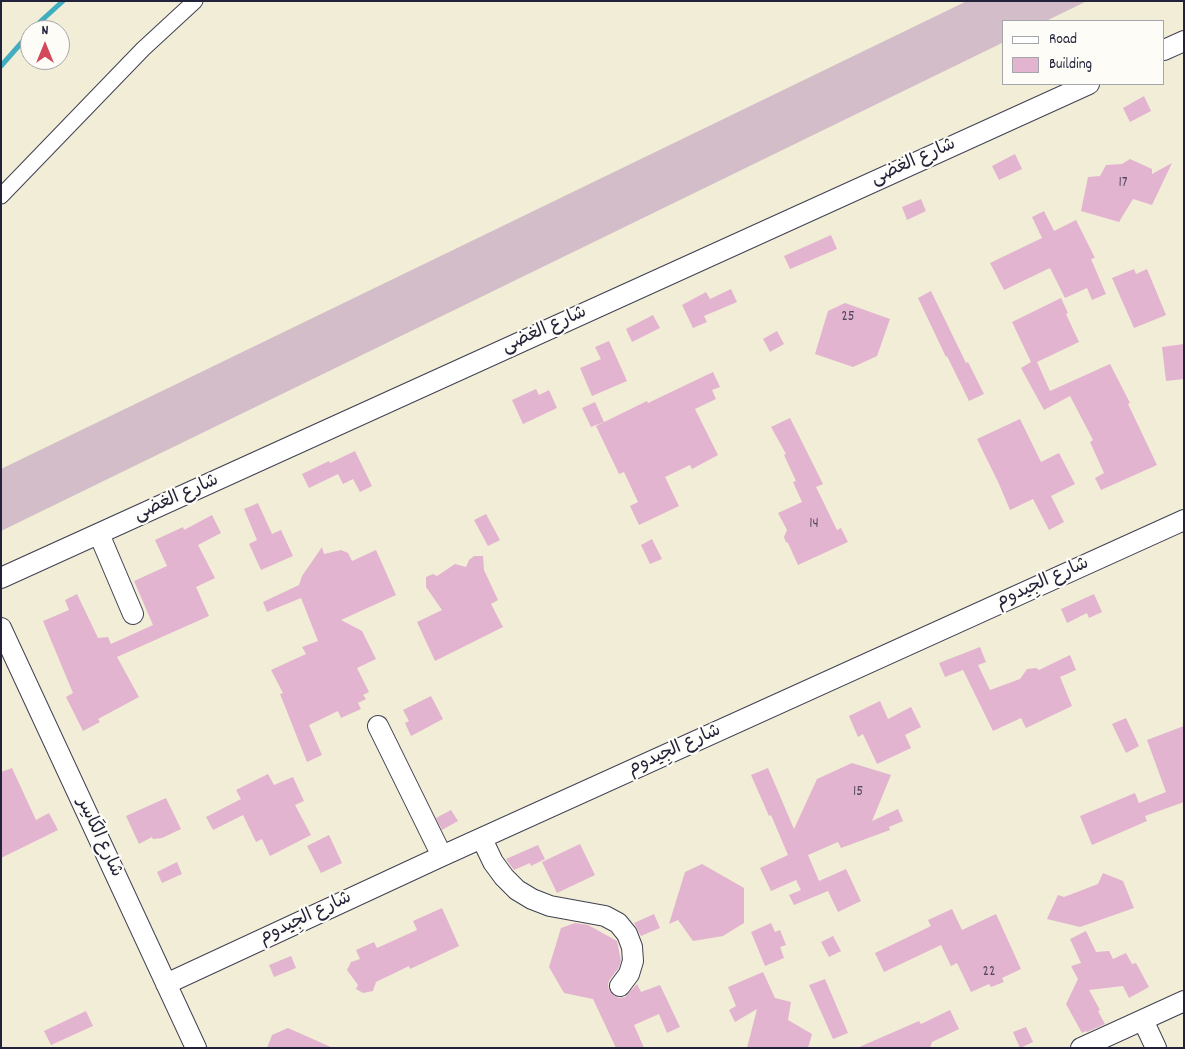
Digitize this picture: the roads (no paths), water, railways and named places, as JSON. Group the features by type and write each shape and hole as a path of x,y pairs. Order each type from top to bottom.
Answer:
{"street":[{"path":"1,196 143,49 195,1"},
{"path":"1165,50 1184,41"},
{"name":"شارع الغضى","path":"1,578 1087,85"},
{"name":"شارع الجِيدوم","path":"166,984 442,856 1184,520"},
{"path":"98,534 133,614"},
{"name":"شارع الكَاسِر","path":"1,628 196,1048"},
{"path":"378,726 442,856"},
{"path":"482,839 493,862 504,877 525,895 550,906 606,916 618,923 630,940 633,961 629,974 620,986"},
{"path":"1082,1048 1184,1001"},
{"path":"1143,1020 1156,1048"}],"waterway":[{"path":"42,20 63,1"},
{"path":"1,66 20,44"}]}
